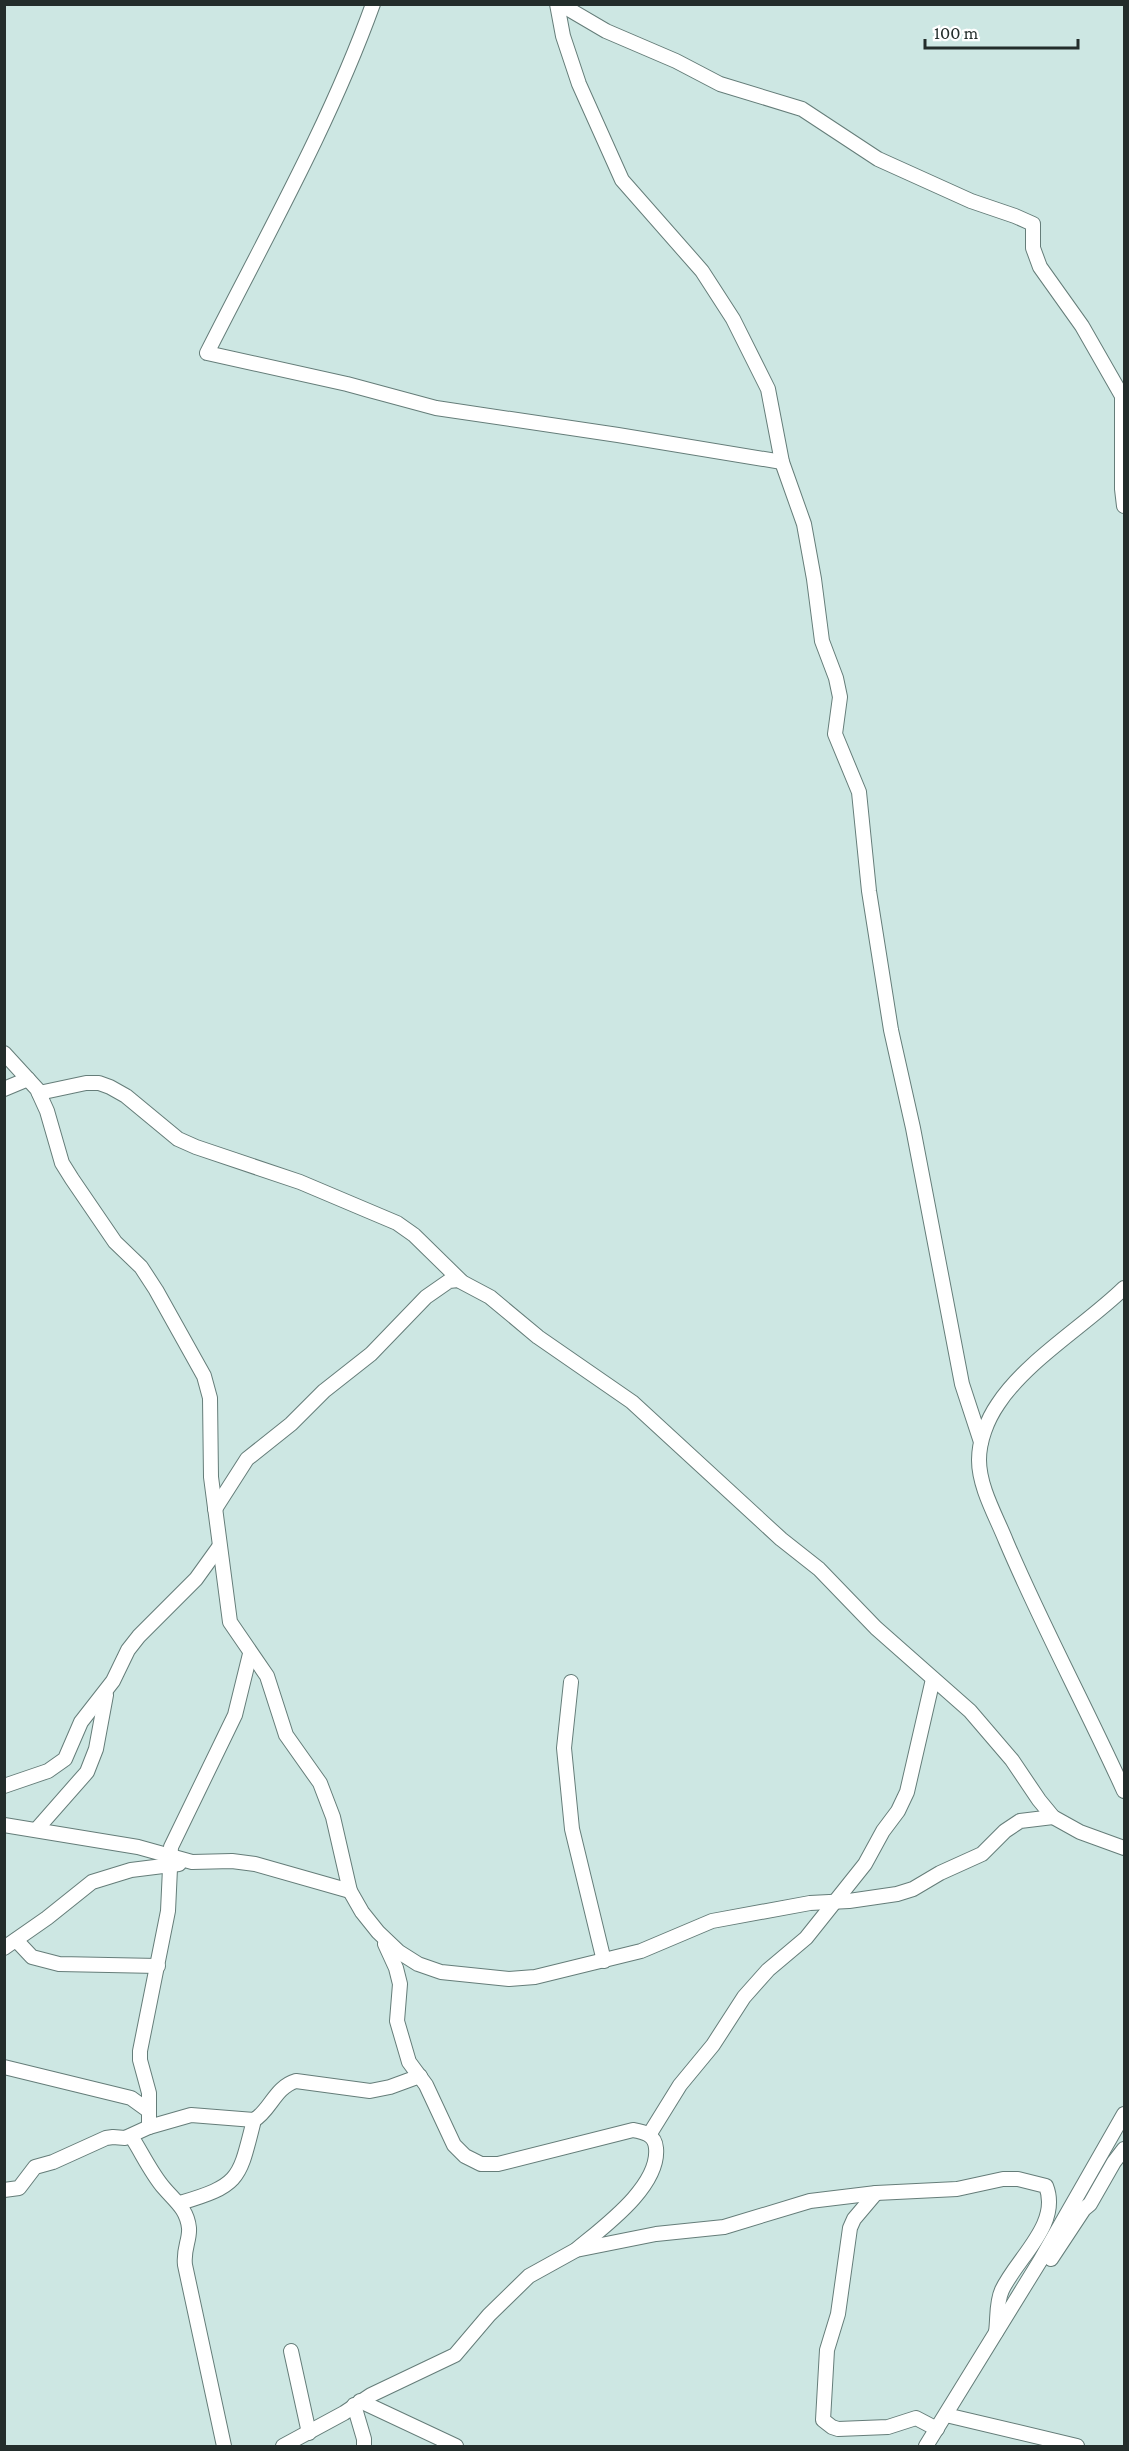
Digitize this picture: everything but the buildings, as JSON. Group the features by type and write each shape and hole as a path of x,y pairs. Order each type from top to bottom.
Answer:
{"street":[{"path":"373,4 358,47 320,134 207,353 347,384 436,408 608,433 782,462"},
{"path":"558,4 563,36 579,84 622,180 702,271 720,296 759,370 772,402 782,462 804,524 822,641 837,678 840,697 835,734 859,792 869,891 891,1030 913,1128 962,1384 981,1442 980,1469 993,1509 1029,1596 1125,1791"},
{"path":"558,4 606,31 676,61 720,84 802,109 878,159 971,201 1033,224 1033,248 1040,267 1082,326 1122,396 1122,489 1125,506"},
{"path":"4,1053 39,1093 47,1111 62,1163 115,1242 141,1267 204,1376 210,1398 211,1477 231,1622 250,1654 267,1676 286,1735 320,1783 328,1802 350,1891 362,1912 378,1932 399,1952 418,1964 441,1972 508,1979 534,1977 649,1948 712,1921 780,1907 881,1897 914,1889 940,1873 982,1854 1012,1824 1028,1818 1053,1817"},
{"path":"4,1089 28,1079"},
{"path":"39,1093 79,1084 99,1083 126,1096 178,1139 300,1182 397,1223 414,1235 461,1281 490,1297 538,1337 632,1402 772,1531 819,1569 858,1610 970,1711 992,1736 1053,1817 1080,1832 1125,1848"},
{"path":"215,1509 247,1459 291,1424 324,1391 371,1354 426,1297 451,1280 461,1281"},
{"path":"981,1442 998,1404 1015,1383 1125,1288"},
{"path":"36,1830 87,1772 96,1749 101,1713 108,1689 128,1650 196,1579 219,1547"},
{"path":"149,2127 148,2085 140,2060 140,2051 168,1911 170,1860 174,1841 235,1715 250,1654"},
{"path":"648,2134 655,2127 680,2085 713,2045 744,1997 768,1970 806,1938 865,1864 883,1831 903,1803 912,1775 933,1678"},
{"path":"571,1682 564,1748 570,1819 604,1961"},
{"path":"4,1786 59,1765 70,1750 81,1722 108,1689"},
{"path":"4,1825 138,1847 170,1860 255,1864 350,1891"},
{"path":"158,1966 59,1964 32,1957 10,1944 92,1881 170,1860"},
{"path":"283,2446 309,2433 357,2403 455,2355 489,2315 529,2276 576,2250 620,2212 650,2176 657,2154 654,2139 648,2134 633,2130 510,2162 481,2164 465,2156 454,2145 435,2102 409,2062 398,2026 400,1991 396,1968 378,1932"},
{"path":"4,2067 131,2098 149,2111"},
{"path":"180,2203 211,2193 231,2183 245,2153 254,2120 261,2115 268,2103 288,2085 296,2081 370,2091 390,2087 420,2076"},
{"path":"926,2446 1020,2293 1125,2114"},
{"path":"4,2190 19,2188 34,2167 52,2162 106,2138 124,2139 149,2127 191,2115 254,2120"},
{"path":"131,2136 165,2188 180,2203 189,2226 183,2254 224,2446"},
{"path":"1020,2293 1049,2261 1090,2204 1114,2162 1125,2149"},
{"path":"576,2250 656,2234 724,2227 810,2201 876,2193 957,2189 1003,2179 1018,2179 1046,2186 1050,2196 1049,2212 1035,2240 1004,2287 998,2305 996,2332"},
{"path":"876,2193 854,2219 850,2228 838,2314 827,2350 823,2420 838,2429 888,2427 916,2418 937,2429"},
{"path":"291,2351 309,2433"},
{"path":"357,2403 434,2441 456,2446"},
{"path":"357,2403 364,2446"},
{"path":"946,2415 1077,2446"}]}
